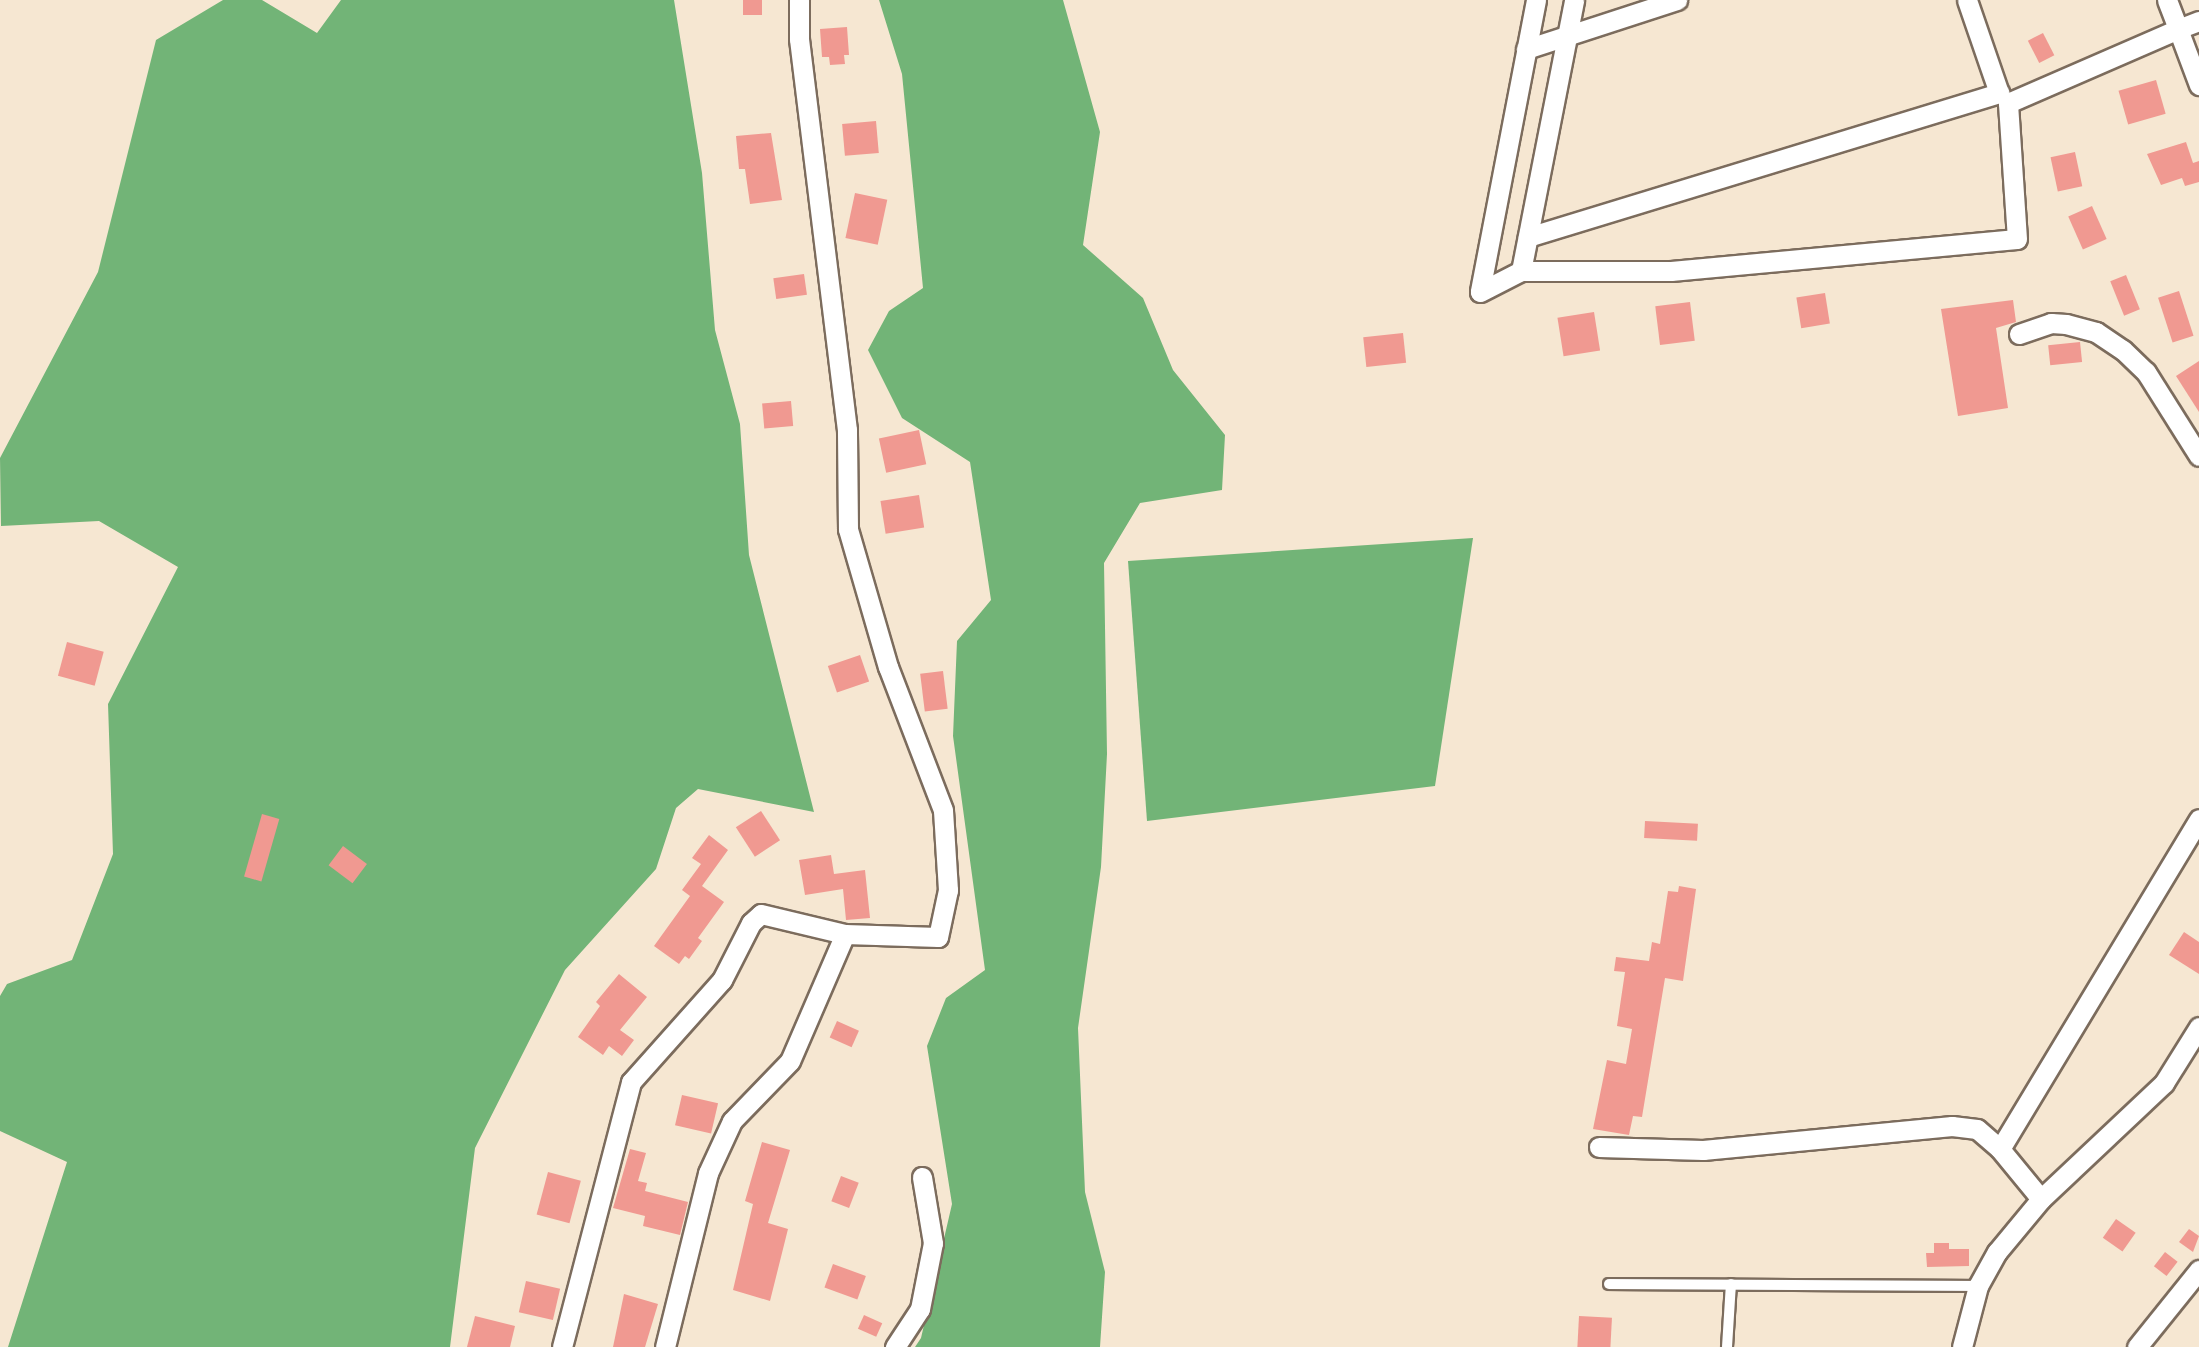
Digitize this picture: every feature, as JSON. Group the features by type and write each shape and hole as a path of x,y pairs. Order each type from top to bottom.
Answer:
{"street":[{"path":"562,1347 631,1082 722,980 751,923 761,914 845,933 938,937 948,890 943,810 888,667 848,529 846,417 799,39 799,0"},
{"path":"1536,0 1480,292 1521,271 1671,271 2017,239 2003,98 1967,0"},
{"path":"1521,271 1574,0"},
{"path":"1526,49 1677,0"},
{"path":"2167,0 2199,85"},
{"path":"1528,237 2003,98 2199,21"},
{"path":"2019,334 2051,323 2066,324 2096,332 2123,349 2146,372 2199,456"},
{"path":"2000,1149 2199,819"},
{"path":"665,1347 708,1173 732,1121 790,1061 845,933"},
{"path":"1962,1347 1978,1286 1997,1252 2040,1199 2164,1083 2199,1027"},
{"path":"1599,1147 1703,1150 1952,1126 1977,1129 2000,1149 2040,1199"},
{"path":"895,1347 920,1309 933,1243 922,1177"},
{"path":"2137,1347 2199,1270"}],"lane":[{"path":"1609,1284 1978,1286"},
{"path":"1727,1347 1731,1284"}],"green space":[{"path":"223,0 262,0 317,33 341,0 674,0 702,173 715,330 740,424 749,555 814,812 698,789 676,808 656,869 565,970 475,1148 450,1347 8,1347 67,1162 0,1131 0,996 7,984 72,960 113,854 108,704 178,567 99,521 1,526 0,458 98,272 156,40"},
{"path":"879,0 1063,0 1100,132 1083,245 1143,298 1173,370 1225,435 1222,490 1140,503 1104,563 1107,754 1101,867 1078,1028 1085,1192 1105,1272 1100,1347 915,1347 921,1338 952,1204 927,1046 946,998 985,970 953,736 957,641 991,600 970,462 902,418 868,350 889,311 923,288 902,74"},
{"path":"1473,538 1435,786 1147,821 1128,561"}],"building":[{"path":"743,0 762,0 762,15 743,15"},
{"path":"847,27 849,55 844,55 845,64 830,65 829,57 822,57 820,29"},
{"path":"2043,33 2054,55 2039,63 2028,41"},
{"path":"2156,80 2166,114 2128,124 2119,91"},
{"path":"876,121 879,153 845,156 842,124"},
{"path":"771,133 782,200 750,204 745,169 739,169 736,136"},
{"path":"2186,142 2193,163 2199,161 2199,182 2185,186 2182,178 2161,185 2147,154"},
{"path":"2075,152 2082,186 2058,191 2051,157"},
{"path":"855,193 887,200 878,245 845,238"},
{"path":"2092,206 2107,239 2083,249 2068,217"},
{"path":"804,274 807,295 776,299 773,278"},
{"path":"2126,275 2140,309 2124,316 2110,281"},
{"path":"2179,291 2194,336 2173,342 2158,298"},
{"path":"1825,293 1830,324 1801,328 1796,298"},
{"path":"2013,300 2016,322 1996,328 2008,408 1958,416 1941,309"},
{"path":"1690,302 1695,341 1660,345 1655,306"},
{"path":"1594,312 1600,351 1564,356 1557,318"},
{"path":"1403,333 1406,363 1366,367 1363,337"},
{"path":"2080,342 2082,362 2050,365 2048,345"},
{"path":"2199,361 2199,412 2176,376"},
{"path":"791,401 793,426 764,428 762,404"},
{"path":"919,430 926,464 886,473 879,439"},
{"path":"919,495 924,528 886,534 880,501"},
{"path":"67,642 104,652 95,686 58,676"},
{"path":"860,655 869,681 837,693 828,666"},
{"path":"943,671 948,709 925,712 920,674"},
{"path":"761,811 780,840 755,857 736,827"},
{"path":"262,814 279,819 261,881 244,876"},
{"path":"1645,821 1698,824 1697,841 1644,838"},
{"path":"709,835 728,850 702,886 724,902 698,938 702,941 689,959 685,956 679,964 654,946 690,896 682,890 701,864 692,858"},
{"path":"343,846 367,864 353,883 329,865"},
{"path":"831,855 834,874 865,870 870,918 846,920 843,889 805,895 799,860"},
{"path":"1679,886 1696,889 1683,981 1665,978 1642,1117 1633,1116 1629,1135 1593,1129 1607,1060 1626,1064 1632,1029 1617,1026 1625,972 1614,971 1616,957 1649,961 1652,942 1660,944 1668,891 1678,892"},
{"path":"2184,932 2199,942 2199,974 2169,955"},
{"path":"619,974 647,997 620,1030 634,1040 622,1056 609,1046 603,1055 578,1037 600,1006 596,1002"},
{"path":"837,1021 859,1031 852,1047 830,1037"},
{"path":"682,1095 718,1103 711,1134 675,1125"},
{"path":"762,1142 790,1150 768,1223 788,1229 770,1301 733,1290 753,1204 745,1201"},
{"path":"630,1149 646,1153 638,1181 647,1183 645,1191 688,1202 680,1235 643,1226 645,1216 613,1208"},
{"path":"548,1172 581,1181 569,1223 537,1215"},
{"path":"841,1176 859,1183 849,1208 831,1201"},
{"path":"2116,1219 2136,1233 2122,1252 2103,1238"},
{"path":"2189,1229 2199,1236 2193,1252 2179,1242"},
{"path":"1934,1243 1949,1243 1949,1249 1969,1249 1969,1266 1927,1267 1926,1253 1934,1253"},
{"path":"2165,1252 2178,1262 2167,1276 2154,1266"},
{"path":"833,1264 866,1276 857,1299 824,1287"},
{"path":"526,1281 560,1289 553,1320 519,1312"},
{"path":"624,1294 658,1304 645,1347 613,1347"},
{"path":"864,1315 882,1323 876,1337 858,1329"},
{"path":"475,1316 515,1326 510,1347 467,1347"},
{"path":"1579,1316 1612,1318 1610,1347 1577,1347"}]}
